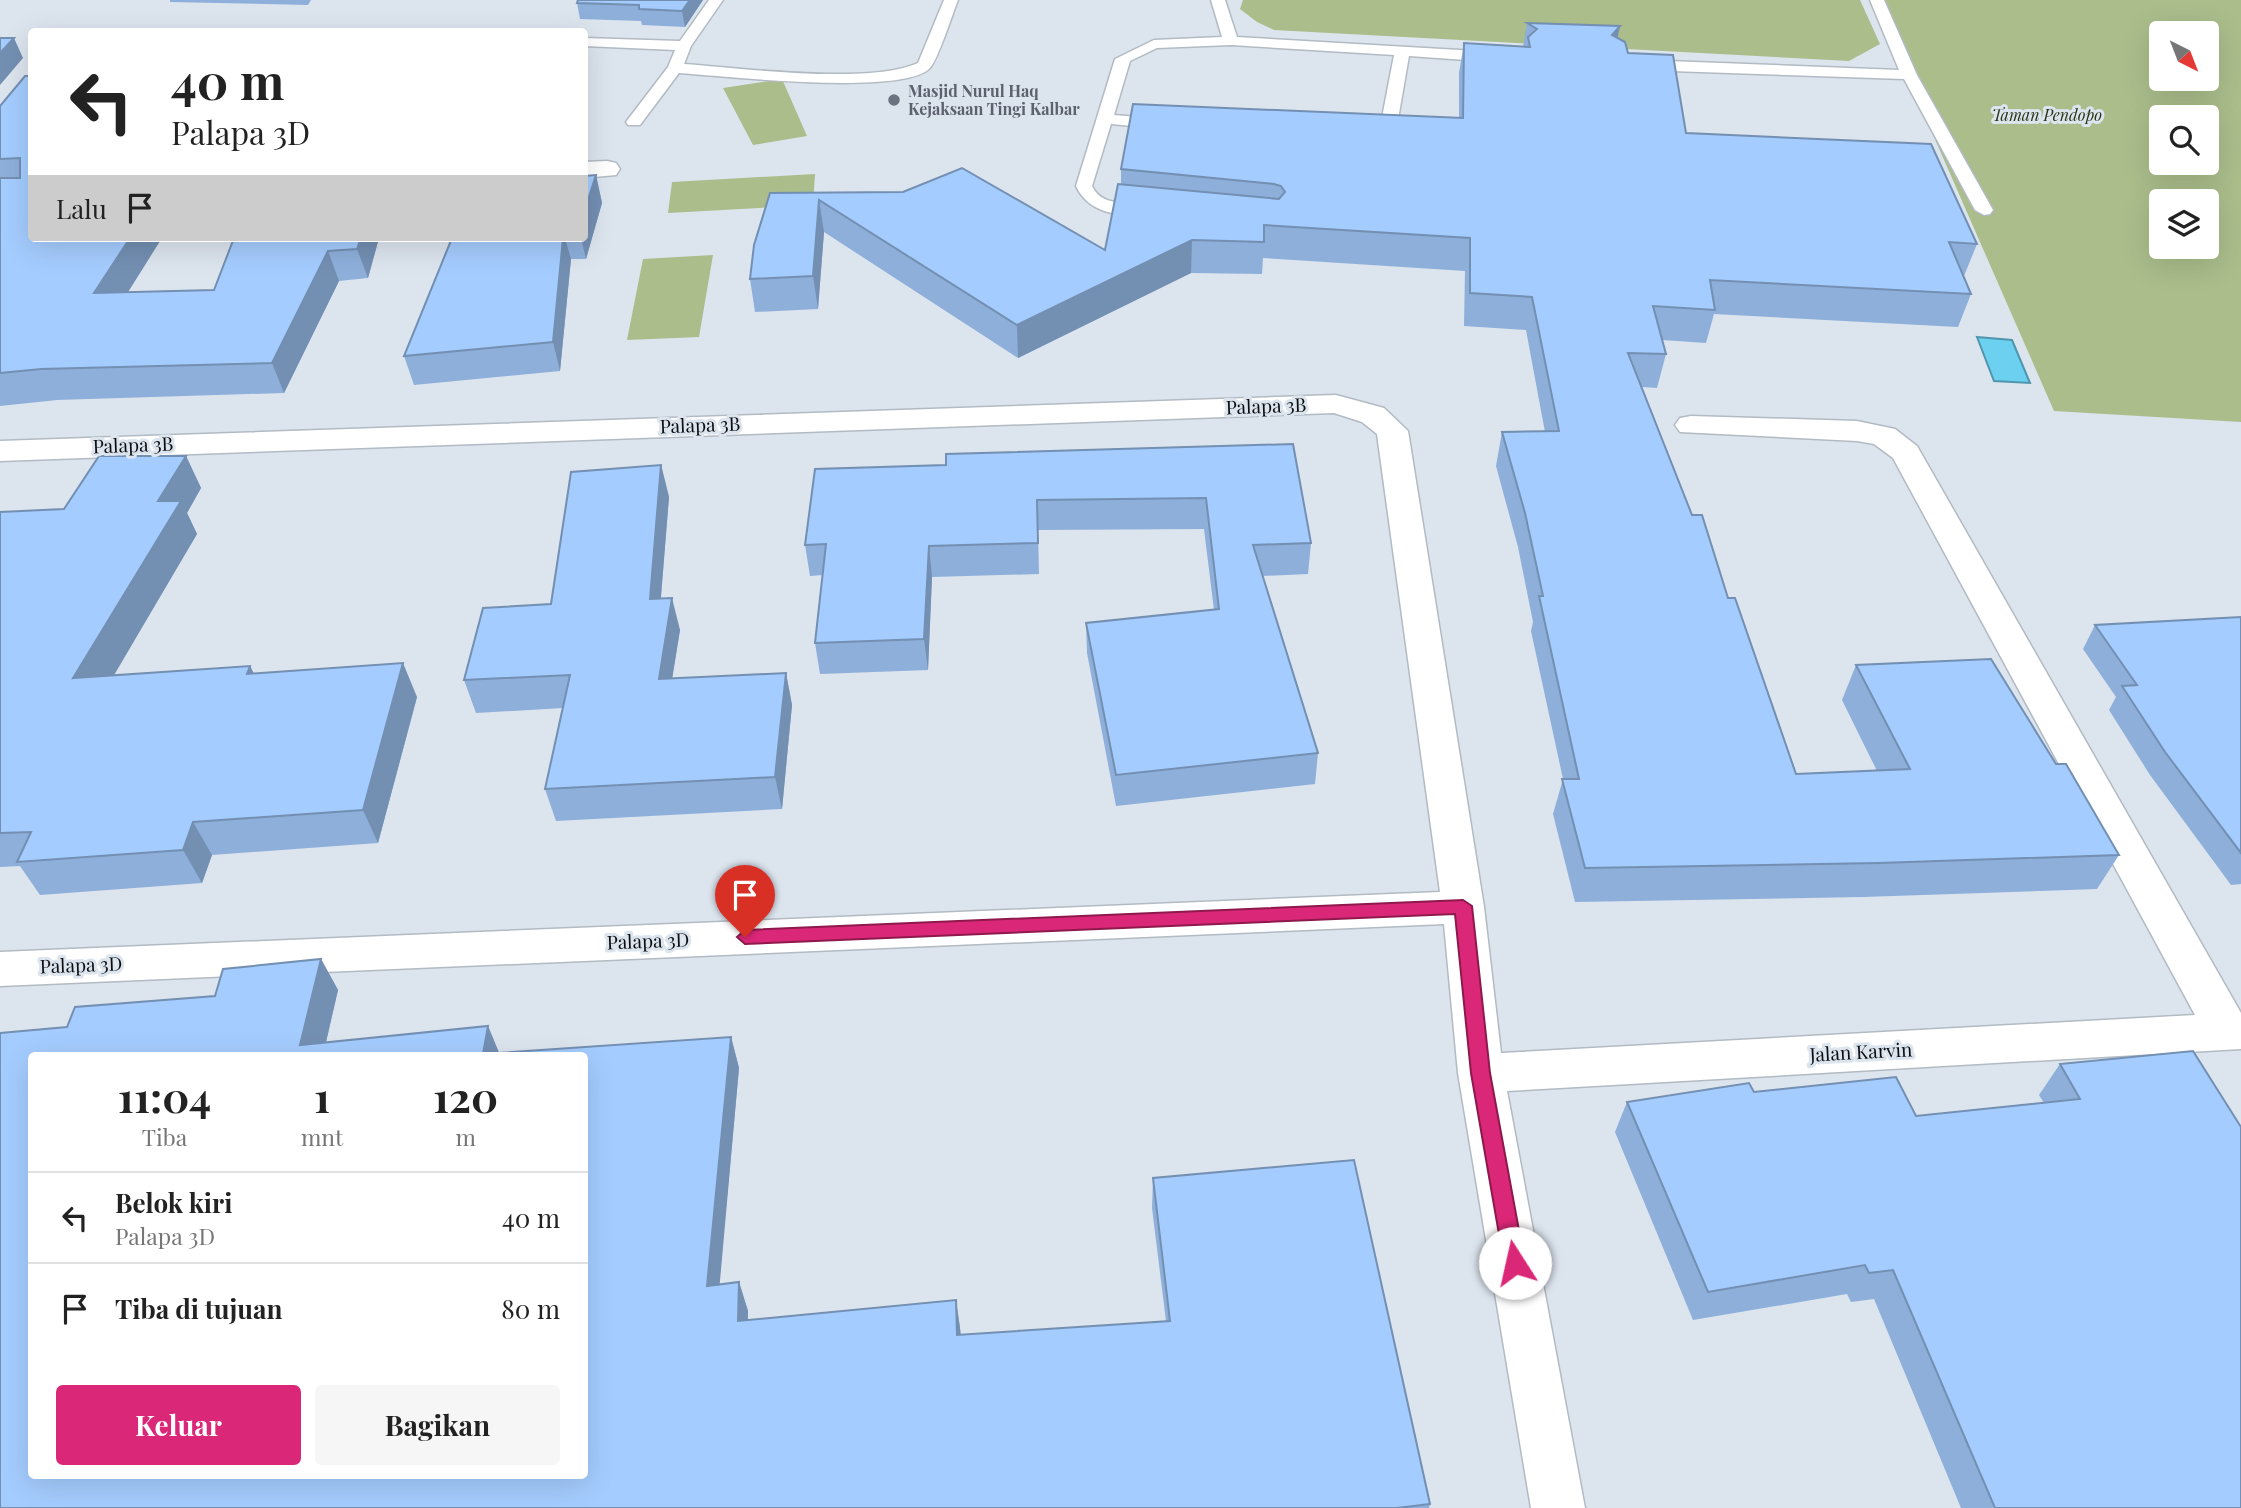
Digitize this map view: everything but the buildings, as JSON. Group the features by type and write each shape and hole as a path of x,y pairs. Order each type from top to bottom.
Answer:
{"street":[{"name":"Palapa 3B","path":"0,451 1336,404 1373,415 1392,432 1463,906"},
{"path":"1691,425 1857,431 1884,436 1906,453 2234,1031"},
{"path":"1463,906 1481,1073 1558,1508"},
{"name":"Palapa 3D","path":"0,969 1463,906"},
{"name":"Jalan Karvin","path":"1481,1073 2234,1031"}],"lane":[{"path":"634,122 675,68 684,46 716,0"},
{"path":"675,68 863,78 907,76 924,66 951,0"},
{"path":"1218,0 1231,41"},
{"path":"1877,0 1909,75 1984,210"},
{"path":"1164,214 1115,208 1097,202 1086,194 1084,186 1127,55 1154,44 1231,41 1509,58"},
{"path":"588,43 684,46"},
{"path":"1351,135 1373,134 1389,125 1404,50"},
{"path":"1629,64 1909,75"},
{"path":"1104,120 1173,124"}],"green space":[{"path":"1243,0 1860,0 1880,44 1849,61 1274,30 1257,22 1240,9"},
{"name":"Taman Pendopo","path":"1874,0 2241,0 2241,422 2054,411"},
{"path":"782,79 807,136 753,145 723,88"},
{"path":"815,174 813,205 668,213 672,182"},
{"path":"713,255 699,337 627,340 643,259"}],"water":[{"path":"1977,337 2012,340 2030,383 1994,381"}],"place":[{"name":"Masjid Nurul Haq Kejaksaan Tingi Kalbar","path":"894,100"}],"route":[{"path":"745,937 1463,906 1481,1073 1515,1263"}]}
